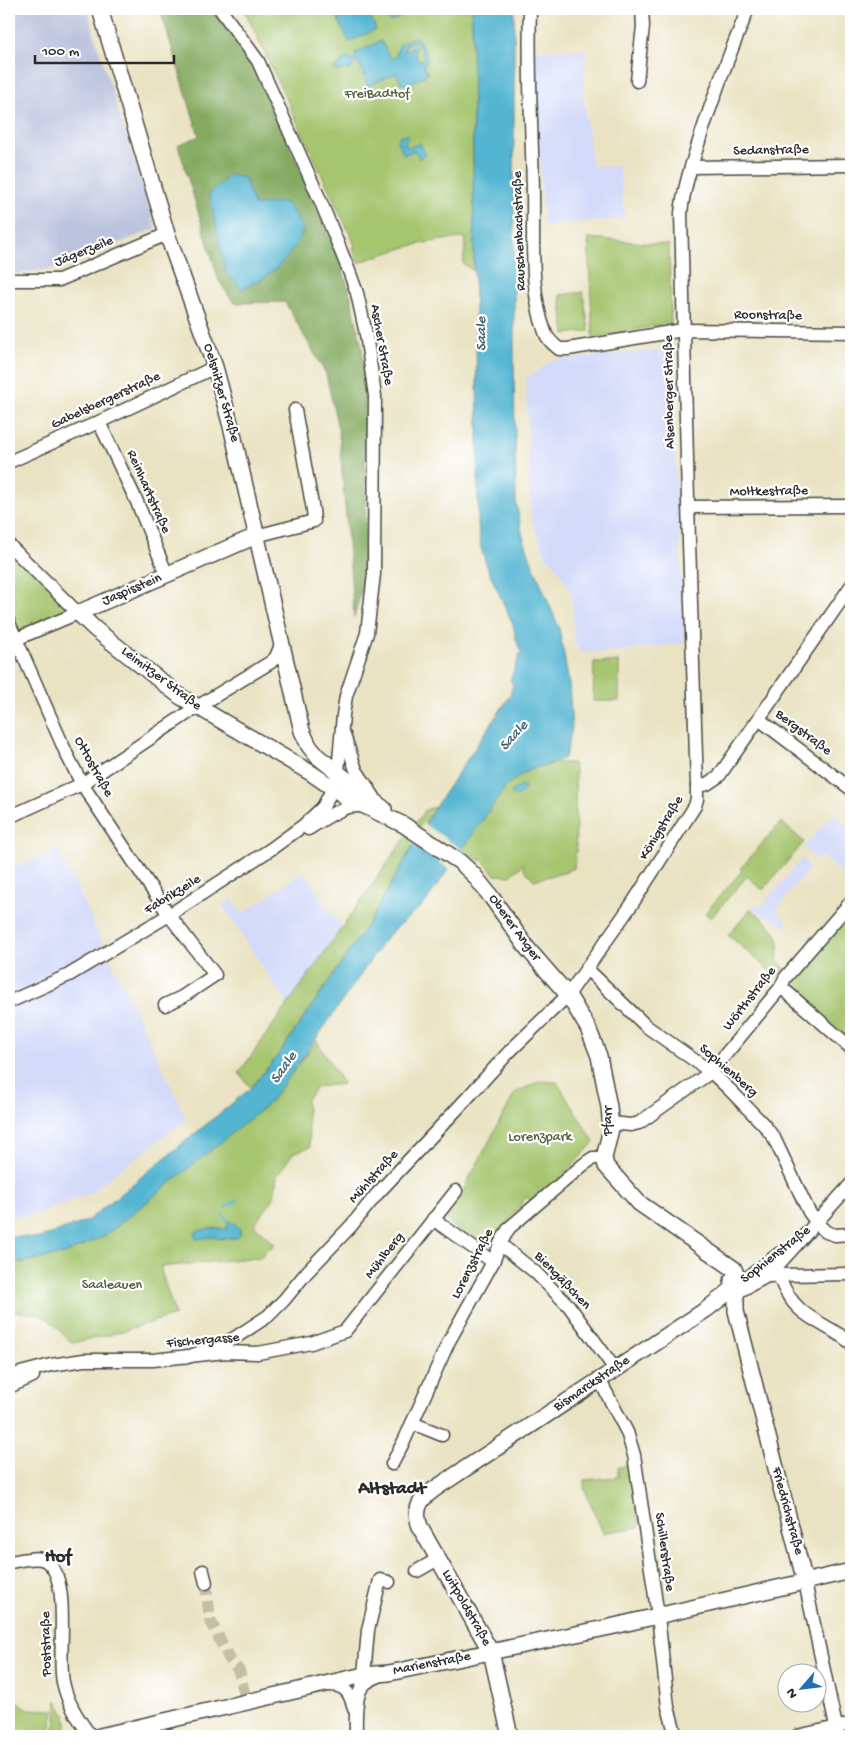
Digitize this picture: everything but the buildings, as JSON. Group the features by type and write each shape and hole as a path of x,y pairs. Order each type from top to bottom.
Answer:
{"main road":[{"name":"Oelsnitzer Straße","path":"100,9 167,234 215,367 232,430 298,720 305,740 317,756 338,772 375,808"},
{"name":"Jaspisstein","path":"78,613 256,536"},
{"name":"Leimitzer Straße","path":"78,613 163,684 197,707 311,773 333,788 375,808"},
{"name":"Oberer Anger","path":"375,808 460,862 481,883 527,948 568,995"},
{"name":"Pfarr","path":"568,995 588,1028 599,1056 611,1123 611,1134 604,1158"},
{"path":"604,1158 608,1168 639,1203 734,1269 738,1279 736,1290"},
{"path":"695,1243 723,1269 736,1290"},
{"name":"Sophienstraße","path":"707,1309 736,1290"},
{"name":"Friedrichstraße","path":"736,1290 736,1311 805,1582"},
{"path":"707,1309 719,1305 727,1306 739,1322"},
{"name":"Bismarckstraße","path":"418,1507 428,1494 448,1480 707,1309"},
{"name":"Luitpoldstraße","path":"418,1507 419,1523 428,1541 491,1652 510,1736"},
{"name":"Marienstraße","path":"100,1736 246,1699 365,1679 389,1672 658,1616 851,1571"}],"street":[{"name":"Ascher Straße","path":"220,9 258,61 350,271 366,334 375,396 374,574 366,633 350,681 343,715 338,772 333,788"},
{"name":"Rauschenbachstraße","path":"530,9 533,267 540,314 547,338 559,349 568,349 683,330"},
{"path":"636,81 643,26 642,9"},
{"name":"Alsenberger Straße","path":"697,786 681,213 682,198 691,167 730,52 748,9"},
{"name":"Sedanstraße","path":"691,167 851,165"},
{"name":"Jägerzeile","path":"9,280 58,280 167,234"},
{"name":"Roonstraße","path":"683,330 851,332"},
{"name":"Gabelsbergerstraße","path":"9,462 215,367"},
{"path":"256,536 314,521 314,510 295,410"},
{"name":"Reinhartstraße","path":"99,422 137,502 167,575"},
{"name":"Moltkestraße","path":"688,507 851,506"},
{"name":"Leimitzer Straße","path":"9,545 78,613"},
{"name":"Königstraße","path":"568,995 632,904 695,806 697,786 707,784 719,776 760,720 851,586"},
{"name":"Jaspisstein","path":"12,640 78,613"},
{"name":"Ottostraße","path":"9,623 12,640 82,784 169,915 215,975 182,997 165,1005"},
{"path":"9,817 82,784 197,707 271,662 276,657 281,646"},
{"name":"Ascher Straße","path":"343,715 344,738 350,758 375,808"},
{"name":"Bergstraße","path":"760,720 851,789"},
{"name":"Fabrikzeile","path":"9,1002 69,976 271,850 323,807 333,788"},
{"path":"271,850 346,808 357,806 375,808"},
{"name":"Wörthstraße","path":"611,1123 631,1125 639,1122 711,1072 781,987 785,978 851,902"},
{"name":"Sophienberg","path":"587,969 646,1026 711,1072 764,1125 774,1138 808,1212 817,1223"},
{"path":"781,987 851,1048"},
{"name":"Mühlstraße","path":"188,1357 233,1339 268,1316 351,1226 376,1194 510,1050 568,995"},
{"name":"Lorenzstraße","path":"392,1464 450,1340 493,1262 509,1228 525,1212 583,1165 594,1158 604,1158"},
{"name":"Sophienstraße","path":"760,1275 778,1271 851,1184"},
{"name":"Mühlberg","path":"335,1336 345,1331 456,1191"},
{"path":"433,1218 493,1262"},
{"path":"817,1223 826,1232 835,1235 851,1234"},
{"name":"Sophienstraße","path":"736,1290 760,1275 780,1253 817,1223"},
{"name":"Biengäßchen","path":"500,1244 535,1272 569,1306 615,1369"},
{"path":"780,1253 776,1258 778,1271 785,1291 796,1306 851,1342"},
{"path":"734,1269 744,1273 760,1275"},
{"path":"778,1271 851,1274"},
{"name":"Fischergasse","path":"9,1376 70,1361 95,1359 153,1360 225,1352 258,1354 335,1336"},
{"name":"Fischergasse","path":"9,1387 70,1361"},
{"name":"Schillerstraße","path":"599,1379 631,1442 658,1616 668,1707 676,1736"},
{"path":"412,1423 442,1436"},
{"name":"Poststraße","path":"9,1562 40,1558 46,1561 56,1574 62,1604 61,1662 63,1683 71,1704 91,1736"},
{"path":"416,1571 438,1559"},
{"path":"356,1736 359,1692 365,1679 368,1630 380,1580 389,1582"},
{"name":"Friedrichstraße","path":"805,1582 837,1732"},
{"path":"342,1687 365,1679"},
{"path":"326,1685 337,1684 342,1687 350,1696 356,1717"},
{"path":"797,1736 837,1732 851,1724"}],"shaded area":[{"path":"9,9 88,9 95,37 156,229 51,269 9,275"},
{"path":"586,49 583,94 592,166 619,166 625,218 543,226 535,50"},
{"path":"670,349 685,643 615,652 581,653 574,641 572,596 556,565 547,558 531,519 526,378 554,360"},
{"path":"833,814 851,829 851,865 843,875 822,856 817,861 803,848"},
{"path":"58,849 187,1119 88,1194 28,1217 9,1217 9,858 20,866"},
{"path":"802,858 809,870 795,885 776,911 789,923 785,926 751,909 755,904 761,907"},
{"path":"305,871 324,904 342,927 288,1005 222,905 232,899 242,914"}],"green space":[{"path":"160,9 212,9 254,66 338,257 349,289 362,347 365,389 366,574 354,617 339,433 326,374 285,302 234,303 219,281 178,145 199,136","holes":["245,178 254,205 241,289"]},
{"name":"FreiBadHof","path":"244,9 472,9 474,271 463,264 466,238 411,246 358,263 353,248 355,247 354,243"},
{"path":"588,238 669,245 671,323 593,338"},
{"path":"583,292 589,331 565,334 560,295"},
{"path":"9,547 78,612 16,638 9,621"},
{"path":"594,662 619,662 619,701 593,701"},
{"path":"555,763 573,763 575,771 576,850 574,868 567,872 534,880 524,869 524,864 510,876 495,875 482,859 480,861 462,850 497,797 513,780 529,770"},
{"path":"435,807 370,921 279,1054 251,1088 239,1073 425,810"},
{"path":"781,822 804,842 763,890 747,876 711,918 705,913"},
{"path":"751,909 769,924 776,933 779,948 777,960 785,968 777,977 728,935"},
{"path":"851,911 851,1041 788,984"},
{"name":"Saaleauen","path":"317,1041 343,1084 316,1087 306,1101 310,1147 293,1153 277,1176 274,1198 254,1225 275,1244 260,1257 160,1267 175,1315 109,1335 72,1343 52,1322 39,1314 9,1311 9,1262 24,1262 268,1104"},
{"name":"Lorenzpark","path":"540,1081 557,1082 594,1142 563,1176 532,1202 526,1197 491,1246 481,1248 442,1217 462,1192 515,1093"},
{"path":"630,1463 640,1527 603,1533 584,1488 584,1480 618,1477 618,1467"},
{"path":"57,1700 67,1722 64,1736 52,1736 56,1721"},
{"path":"17,1701 28,1709 54,1710 49,1736 9,1736 9,1711"}],"water":[{"path":"333,9 367,9 376,29 349,42"},
{"path":"383,9 407,9 409,13 390,22"},
{"name":"Saale","path":"472,9 514,9 516,502 522,533 531,560 559,628 569,683 572,729 565,757 554,763 530,770 507,785 425,903 388,935 295,1069 268,1104 106,1235 65,1254 24,1262 9,1262 9,1236 39,1238 87,1221 251,1088 279,1054 370,921 435,807 510,696 513,684 510,680 521,652 513,624 489,572 481,548 478,524"},
{"path":"414,37 419,39 428,58 423,65 428,74 406,85 401,83 396,73 368,86 358,61 347,71 343,69 336,72 334,68 341,65 341,61 347,58 351,60 356,58 355,53 381,41 391,59 395,57 400,44","holes":["414,41 417,42 424,57 419,61 414,52 415,46 404,50 406,45"]},
{"path":"400,135 409,135 405,143 408,148 420,143 425,154 419,159 415,150 404,155 397,141"},
{"path":"230,175 245,178 254,205 285,202 295,214 303,231 292,251 271,273 241,289 226,272 209,194"},
{"path":"523,785 526,788 520,795 516,797 512,795 512,791"},
{"path":"227,1220 240,1229 240,1235 237,1238 221,1239 212,1237 196,1239 195,1232 210,1228 228,1228"}],"pier":[{"path":"423,823 464,851 451,870 411,843"}],"waterway":[{"path":"225,1207 238,1200"},
{"path":"223,1215 227,1220"}],"tunnel":[{"path":"206,1583 210,1620 229,1658 239,1671 245,1696"}],"district":[{"name":"Altstadt","path":"392,1489"},
{"name":"Hof","path":"58,1557"}]}
